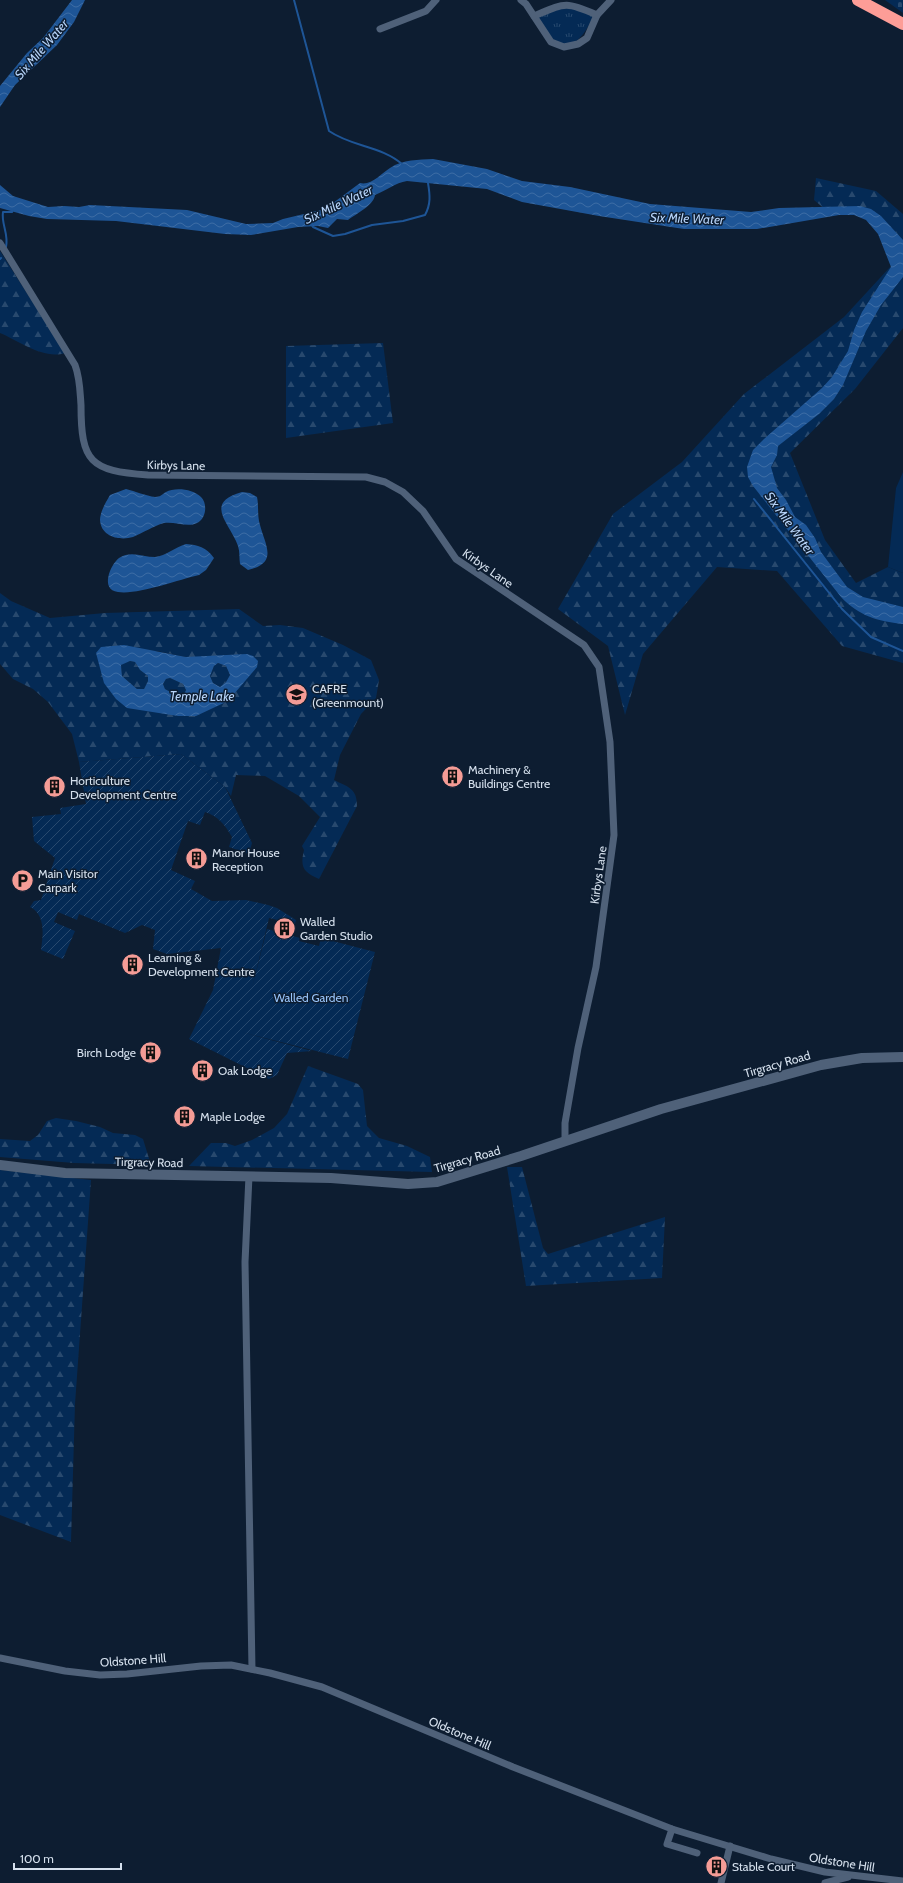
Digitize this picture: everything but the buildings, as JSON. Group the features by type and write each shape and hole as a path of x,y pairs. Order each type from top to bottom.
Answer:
{"highway":[{"path":"858,0 903,24"}],"street":[{"path":"380,29 426,11 436,0"},
{"path":"522,0 551,42 564,47 578,44 587,38 597,15 611,0"},
{"path":"534,16 564,4 576,6 597,15"},
{"name":"Kirbys Lane","path":"0,243 75,365 80,386 81,431 83,445 90,457 98,464 109,470 122,474 366,477 385,482 397,488 414,501 427,517 450,552 461,564 569,634 584,645 593,656 599,667 610,742 614,835 594,981 578,1048 565,1123 565,1141"},
{"name":"Tirgracy Road","path":"0,1165 64,1174 249,1176 352,1179 408,1184 433,1182 460,1176 661,1109 821,1065 862,1058 903,1057"},
{"path":"249,1176 245,1262 252,1669"},
{"name":"Oldstone Hill","path":"0,1658 65,1671 100,1675 127,1674 202,1666 231,1665 252,1669 322,1687 513,1767 672,1829 797,1866 852,1876 903,1881"},
{"path":"672,1829 667,1844 697,1853"},
{"path":"721,1883 730,1846"},
{"path":"825,1883 852,1876"}],"green space":[{"path":"885,0 903,0 903,13"},
{"path":"564,5 594,16 583,34 573,43 567,45 560,44 553,40 537,16"},
{"path":"816,178 876,191 903,214 903,328 855,389 790,453 825,540 856,583 888,567 903,573 903,663 842,646 777,571 717,567 643,654 625,715 608,646 558,609 613,514 682,462 744,394 844,317 891,266 895,256 871,216 826,210 814,200"},
{"path":"0,251 65,353 49,354 40,352 0,333"},
{"path":"383,343 393,423 286,438 286,346"},
{"path":"903,472 903,573 888,567 896,488"},
{"path":"0,593 11,601 50,618 105,613 239,609 263,626 280,625 303,628 343,645 371,660 379,680 376,698 361,714 340,755 334,780 351,789 357,800 357,806 319,879 309,874 304,868 302,861 304,850 302,846 320,817 299,796 265,776 236,775 231,796 225,787 181,754 79,762 72,734 48,702 33,689 13,679 0,664","holes":["157,651 186,657 209,657 252,673 177,716 101,667 96,653"]},
{"path":"130,661 135,662 140,670 148,676 148,681 144,689 137,689 122,676 121,665"},
{"path":"218,663 226,666 230,675 226,682 220,687 213,683 210,676 214,666"},
{"path":"170,678 183,684 186,690 184,694 174,694 165,689 163,684 166,679"},
{"name":"Walled Garden","path":"181,754 225,787 252,843 249,854 229,847 232,837 227,829 221,822 205,812 200,825 188,821 171,870 195,881 191,889 212,901 246,900 277,908 296,920 295,924 269,918 252,988 267,929 300,938 299,941 319,946 321,938 375,952 348,1059 241,1032 312,1051 287,1053 277,1075 269,1079 189,1039 213,990 221,948 167,954 153,949 155,930 142,925 125,933 79,914 77,920 58,912 54,922 75,931 63,959 41,950 43,932 41,920 39,915 30,907 34,901 41,900 55,858 34,841 32,817 61,814 60,808 86,804 79,762"},
{"path":"308,1066 358,1084 363,1090 367,1126 379,1138 407,1146 430,1157 432,1172 189,1166 211,1143 226,1143 235,1146 252,1140 274,1128 287,1114"},
{"path":"56,1118 100,1127 113,1133 135,1135 143,1139 151,1165 74,1163 0,1157 0,1139 30,1141 38,1135 47,1121"},
{"path":"507,1167 522,1167 543,1248 548,1254 665,1217 662,1278 526,1286"},
{"path":"0,1170 91,1180 75,1404 71,1542 0,1515"}],"water":[{"name":"Six Mile Water","path":"72,0 85,0 74,22 57,45 15,85 0,107 0,86 27,53 43,38"},
{"name":"Six Mile Water","path":"433,159 487,169 522,181 570,187 650,204 751,212 779,208 860,206 871,209 881,216 903,240 903,277 881,305 866,331 843,385 834,399 819,414 778,446 777,455 771,467 777,488 786,500 795,517 806,525 815,538 821,552 847,587 863,597 903,607 903,624 877,619 862,613 841,597 753,486 748,477 747,467 753,450 822,388 832,377 848,351 854,330 862,312 891,267 878,234 866,220 854,215 839,215 757,229 684,229 522,202 487,189 407,181 375,195 374,199 368,206 360,212 348,220 337,219 328,228 318,226 298,227 251,235 225,234 116,221 47,219 0,208 0,185 13,196 48,207 79,207 90,205 187,210 246,224 273,223 283,219 325,209 360,183 368,183 372,181 390,168 400,163 411,160"},
{"path":"126,489 155,497 170,490 179,489 193,492 198,494 205,503 204,515 197,523 185,525 164,523 133,537 117,538 107,534 101,526 101,514 110,495"},
{"path":"242,492 250,493 257,497 259,522 268,552 264,563 258,567 248,570 240,564 238,546 222,515 221,508 224,502 230,497"},
{"path":"186,544 202,547 214,558 206,570 199,575 136,591 118,592 109,587 108,577 110,571 119,558 128,554 155,557"},
{"name":"Temple Lake","path":"124,645 186,657 247,654 253,656 258,661 257,667 228,701 196,716 178,716 127,708 116,699 104,683 96,653 101,647","holes":["130,661 135,662 140,670 148,676 148,681 144,689 137,689 122,676 121,665","218,663 226,666 230,675 226,682 220,687 213,683 210,676 214,666","170,678 183,684 186,690 184,694 174,694 165,689 163,684 166,679"]}],"waterway":[{"path":"294,0 329,131 347,140 386,154 403,165"},
{"name":"Six Mile Water","path":"311,224 313,227 333,236 345,234 372,225 403,221 425,215 430,199 428,183"},
{"path":"6,247 7,238 3,221 3,212 12,212 13,210"},
{"name":"Six Mile Water","path":"754,499 842,609 871,637 903,651"}],"place":[{"name":"CAFRE (Greenmount)","path":"297,695"},
{"name":"Machinery & Buildings Centre","path":"452,776"},
{"name":"Horticulture Development Centre","path":"54,787"},
{"name":"Manor House Reception","path":"197,859"},
{"name":"Main Visitor Carpark","path":"23,880"},
{"name":"Walled Garden Studio","path":"284,928"},
{"name":"Learning & Development Centre","path":"132,964"},
{"name":"Birch Lodge","path":"151,1052"},
{"name":"Oak Lodge","path":"203,1070"},
{"name":"Maple Lodge","path":"184,1116"},
{"name":"Stable Court","path":"716,1866"}]}
